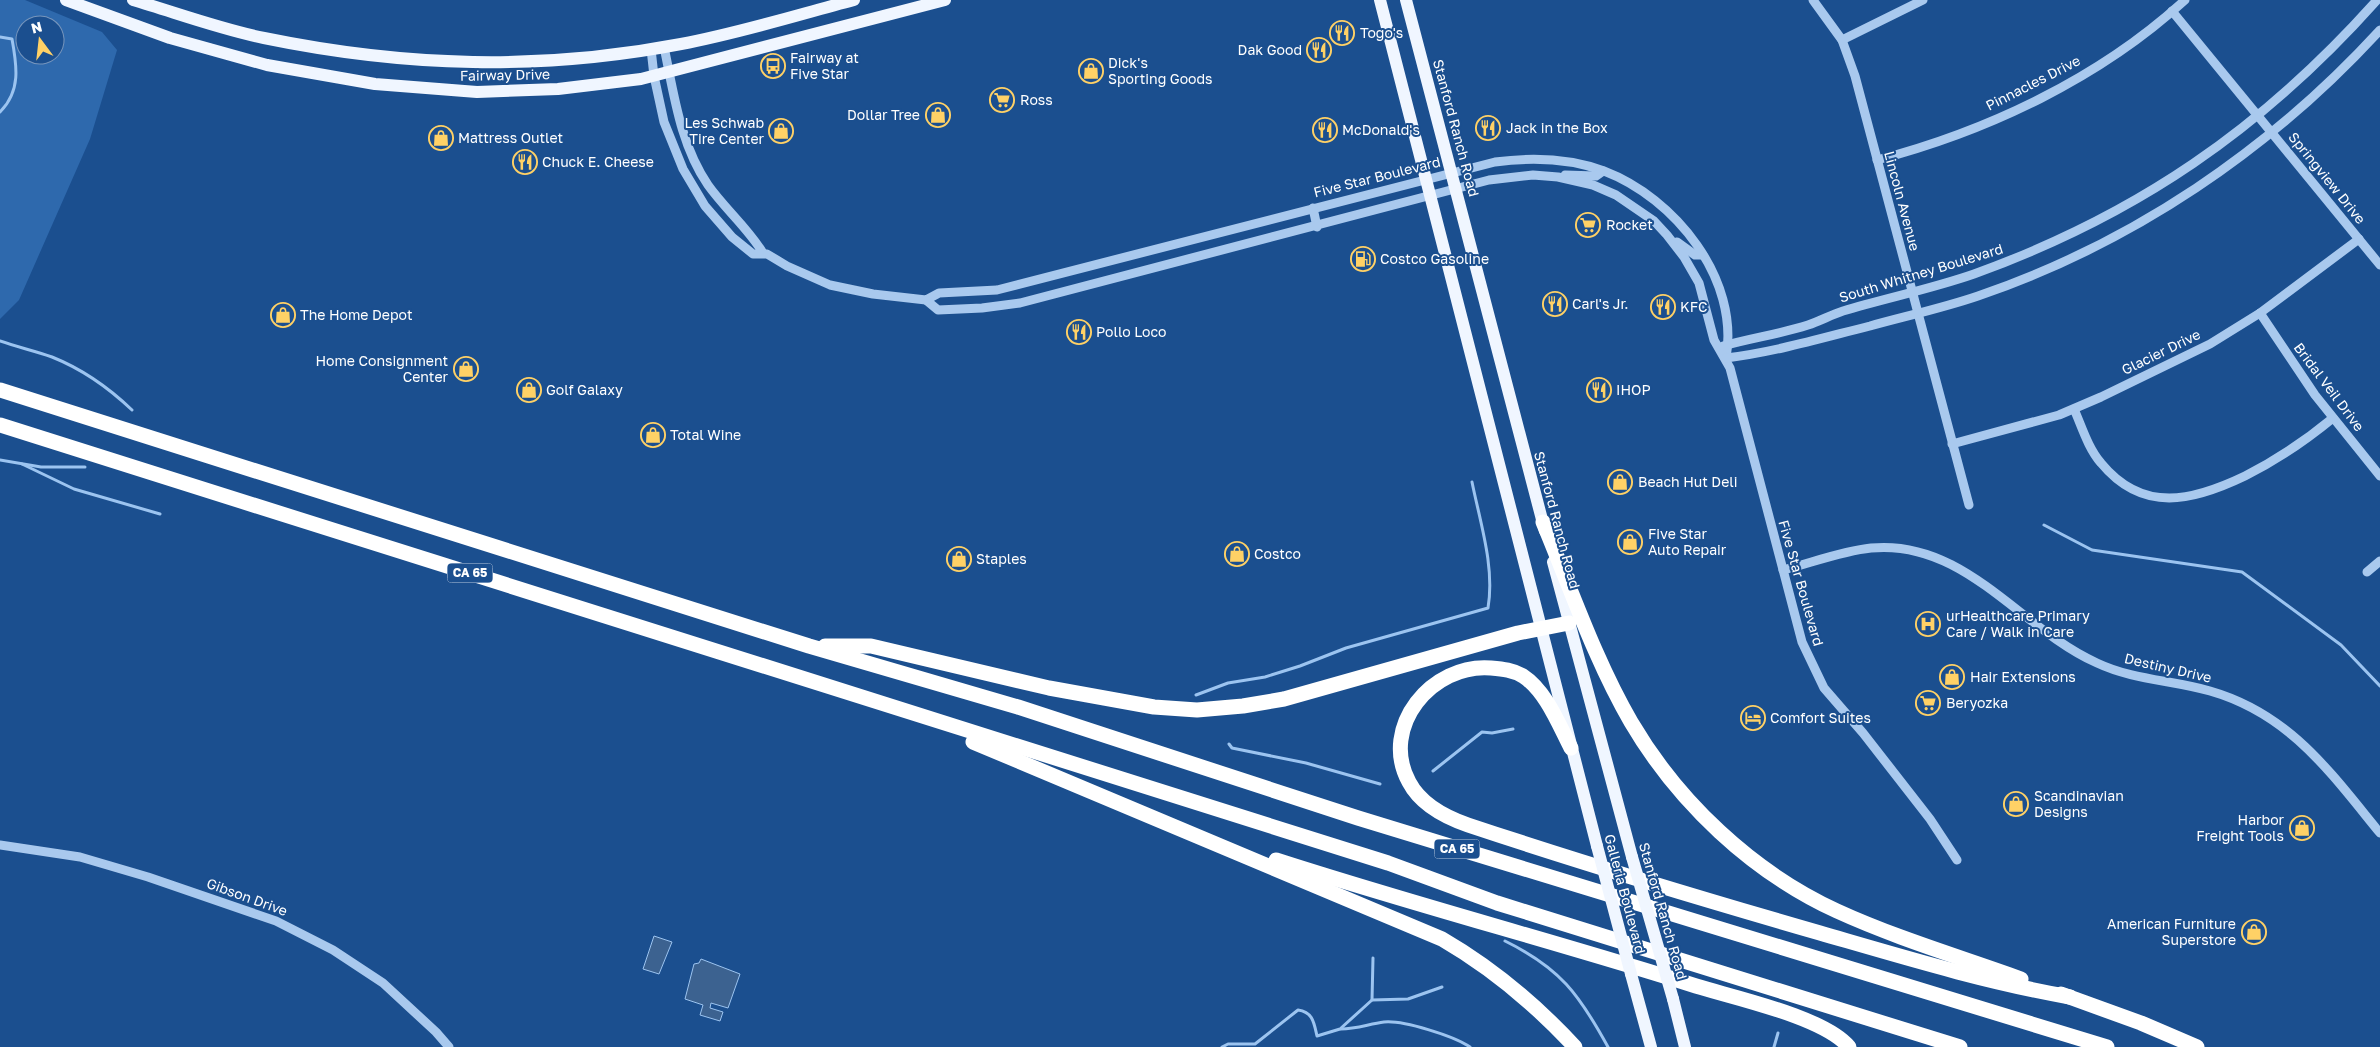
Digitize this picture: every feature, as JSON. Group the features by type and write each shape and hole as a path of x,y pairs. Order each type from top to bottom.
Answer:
{"highway":[{"name":"CA 65","path":"0,390 809,646 1018,707 1358,818 2107,1047"},
{"name":"CA 65","path":"0,424 189,486 805,678 1379,860 1506,906 1960,1047"},
{"path":"1543,522 1596,649 1631,722 1676,786 1718,830 1766,869 1836,911 2142,1023 2197,1047"},
{"path":"809,646 871,646 1049,688 1154,707 1197,710 1243,706 1284,699 1472,645 1569,623"},
{"path":"1571,748 1532,684 1511,670 1482,667 1450,674 1427,689 1412,708 1402,731 1400,759 1409,782 1427,804 1450,819 1665,889 2018,988 2070,997"},
{"path":"939,722 985,747 1442,939 1490,969 1544,1015 1575,1047"},
{"path":"1188,832 1780,1012 1830,1031 1849,1047"}],"main road":[{"name":"Fairway Drive","path":"66,0 170,38 233,56 316,75 425,89 506,92 589,86 654,76 945,0"},
{"name":"Fairway Drive","path":"133,0 265,38 408,59 517,63 590,58 658,48 719,36 854,0"},
{"path":"1380,0 1571,748"},
{"name":"Stanford Ranch Road","path":"1406,0 1569,623 1685,1047"},
{"name":"Galleria Boulevard","path":"1571,748 1651,1047"}],"street":[{"name":"Lincoln Avenue","path":"1813,0 1842,40 1855,76 1969,505"},
{"path":"1842,40 1923,0"},
{"name":"Pinnacles Drive","path":"1877,160 1954,136 2030,103 2090,69 2185,0"},
{"name":"South Whitney Boulevard","path":"1724,346 1808,325 1842,312 1972,275 2021,257 2108,216 2177,176 2258,116 2332,49 2377,0"},
{"path":"2172,11 2258,116"},
{"path":"1726,358 1749,356 1918,313 1979,295 2030,276 2118,236 2189,194 2272,132 2315,96 2380,30"},
{"name":"Five Star Boulevard","path":"658,48 654,76 672,144 695,191 714,218 732,237 753,254 763,253 830,285 873,294 926,300 938,310 982,308 1020,303 1317,227 1357,216 1369,210 1456,188 1510,176 1558,176 1593,185 1616,195 1654,221 1684,257 1699,283 1714,340 1724,346"},
{"name":"Five Star Boulevard","path":"658,48 670,72 682,129 695,162 717,197 756,242 763,253"},
{"name":"Springview Drive","path":"2258,116 2380,265"},
{"name":"Five Star Boulevard","path":"926,300 939,293 980,292 1004,288 1495,162 1534,158 1560,160 1604,171 1624,180 1665,208 1680,224 1703,255 1721,295 1730,332 1724,346 1726,358 1802,642 1824,688 1886,762 1930,819 1958,860"},
{"path":"1558,176 1576,174 1596,176 1604,171"},
{"path":"1313,208 1317,227"},
{"path":"1667,235 1695,256 1703,255"},
{"name":"Glacier Drive","path":"1952,444 2045,420 2074,409 2210,344 2260,313 2359,239"},
{"name":"Bridal Veil Drive","path":"2260,313 2298,372 2380,476"},
{"path":"2074,409 2099,462 2111,474 2136,492 2167,499 2194,496 2220,488 2282,456 2333,418"},
{"name":"Destiny Drive","path":"1783,570 1868,548 1894,547 1935,556 1978,580 2062,642 2097,663 2136,678 2211,691 2247,705 2269,717 2310,750 2380,833"},
{"path":"2366,572 2380,561"},
{"name":"Gibson Drive","path":"0,845 80,857 148,877 276,921 333,950 383,983 436,1032 449,1047"}],"shaded area":[{"path":"0,0 25,0 61,15 15,15 15,65 65,65 65,17 102,32 117,50 90,139 19,300 0,319"},
{"path":"654,936 672,942 659,974 643,969"},
{"path":"701,959 740,974 728,1008 711,1003 710,1008 723,1012 720,1021 700,1015 703,1005 685,999 694,964 699,963"}],"waterway":[{"path":"0,37 12,39 16,68 16,78 11,96 0,112"},
{"path":"0,341 52,357 74,367 114,394 132,410"},
{"path":"0,460 41,467 85,467"},
{"path":"22,464 74,489 160,514"},
{"path":"1196,695 1228,683 1265,677 1346,648 1488,608 1490,592 1488,561 1472,482"},
{"path":"2044,525 2092,550 2242,572 2341,645 2380,686"},
{"path":"1433,771 1482,732 1492,733 1513,729"},
{"path":"1229,744 1232,748 1306,763 1380,784"},
{"path":"1505,941 1540,961 1566,984 1598,1028 1608,1047"},
{"path":"1222,1047 1228,1044 1255,1044 1298,1010 1310,1016 1317,1036 1340,1029 1372,1000 1373,958"},
{"path":"1372,1000 1408,999 1442,987"},
{"path":"1341,1029 1392,1022 1415,1026 1441,1034 1470,1047"},
{"path":"1774,1047 1778,1033"}],"place":[{"name":"Togo's","path":"1342,33"},
{"name":"Dak Good","path":"1319,50"},
{"name":"Fairway at Five Star","path":"773,66"},
{"name":"Dick's Sporting Goods","path":"1091,71"},
{"name":"Ross","path":"1002,100"},
{"name":"Dollar Tree","path":"938,115"},
{"name":"Jack in the Box","path":"1488,128"},
{"name":"McDonald's","path":"1325,130"},
{"name":"Les Schwab Tire Center","path":"781,131"},
{"name":"Mattress Outlet","path":"441,138"},
{"name":"Chuck E. Cheese","path":"525,162"},
{"name":"Rocket","path":"1588,225"},
{"name":"Costco Gasoline","path":"1363,259"},
{"name":"Carl's Jr.","path":"1555,304"},
{"name":"KFC","path":"1663,307"},
{"name":"The Home Depot","path":"283,315"},
{"name":"Pollo Loco","path":"1079,332"},
{"name":"Home Consignment Center","path":"466,369"},
{"name":"Golf Galaxy","path":"529,390"},
{"name":"IHOP","path":"1599,390"},
{"name":"Total Wine","path":"653,435"},
{"name":"Beach Hut Deli","path":"1620,482"},
{"name":"Five Star Auto Repair","path":"1630,542"},
{"name":"Costco","path":"1237,554"},
{"name":"Staples","path":"959,559"},
{"name":"urHealthcare Primary Care / Walk in Care","path":"1928,624"},
{"name":"Hair Extensions","path":"1952,677"},
{"name":"Beryozka","path":"1928,703"},
{"name":"Comfort Suites","path":"1753,718"},
{"name":"Scandinavian Designs","path":"2016,804"},
{"name":"Harbor Freight Tools","path":"2302,828"},
{"name":"American Furniture Superstore","path":"2254,932"}]}
